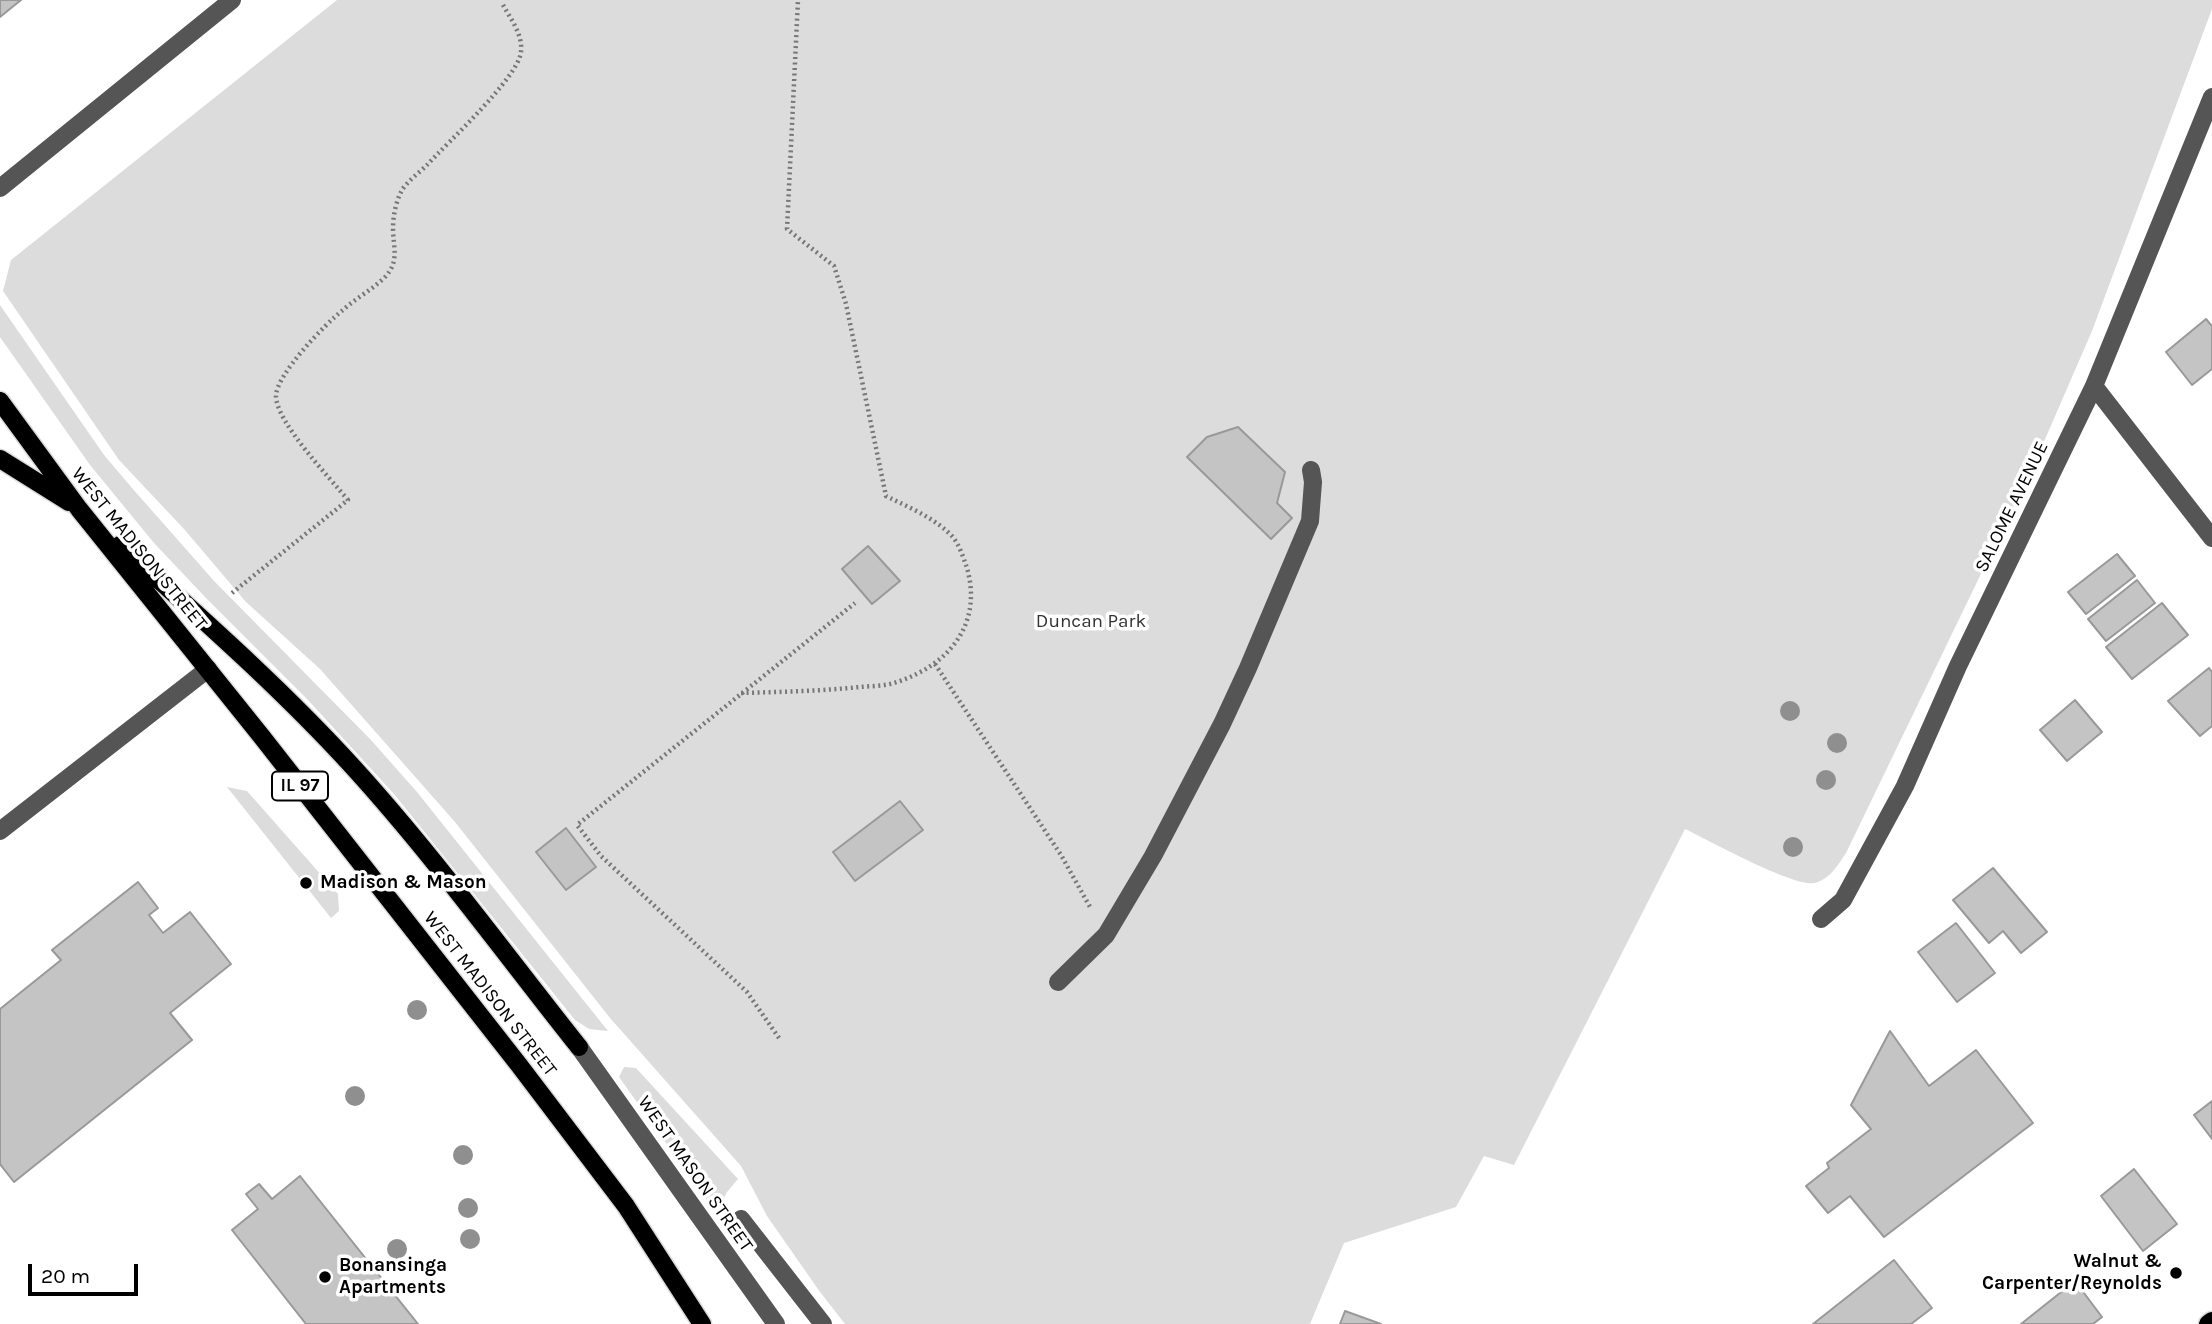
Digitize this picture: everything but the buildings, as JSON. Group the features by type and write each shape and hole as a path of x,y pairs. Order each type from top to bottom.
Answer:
{"main road":[{"name":"WEST MADISON STREET","path":"0,401 79,509 519,1065 626,1206 702,1324"},
{"path":"0,459 79,509 272,683 354,768 442,874 579,1048"}],"street":[{"path":"0,188 232,0"},
{"name":"SALOME AVENUE","path":"1821,919 1843,900 1905,786 1958,666 2094,386 2212,97"},
{"path":"2094,386 2212,538"},
{"path":"1058,982 1106,935 1185,796 1248,668 1310,521 1313,482 1311,470"},
{"path":"0,831 208,669"},
{"name":"WEST MASON STREET","path":"579,1048 776,1324"},
{"name":"WEST MASON STREET","path":"741,1219 823,1324"}],"path":[{"path":"741,694 894,684 935,664 964,632 972,604 970,581 963,555 952,535 921,513 886,496 846,304 834,266 787,229 798,0"},
{"path":"232,593 348,500 287,425 276,403 276,393 295,359 341,311 384,277 394,264 396,254 393,229 402,190 474,116 515,69 521,51 518,32 502,3"},
{"path":"779,1038 747,992 601,856 577,825 855,603"},
{"path":"935,664 1061,855 1106,935"}],"green space":[{"name":"Duncan Park","path":"337,0 2212,0 2212,9 2092,331 2036,460 1846,853 1829,875 1815,883 1789,878 1685,829 1514,1165 1484,1156 1456,1207 1344,1243 1310,1324 845,1324 767,1216 741,1166 610,1018 455,822 320,669 246,602 184,529 119,460 3,291 11,260"},
{"path":"0,305 104,455 215,582 371,740 417,792 608,1031 589,1029 575,1020 394,794 308,700 154,543 90,465 0,337"},
{"path":"227,787 247,791 338,894 339,911 331,918"},
{"path":"624,1067 636,1068 738,1179 727,1192 716,1213 619,1077"}],"place":[{"name":"Madison & Mason","path":"306,883"},
{"name":"Walnut & Carpenter/Reynolds","path":"2176,1273"},
{"name":"Bonansinga Apartments","path":"325,1277"}]}
